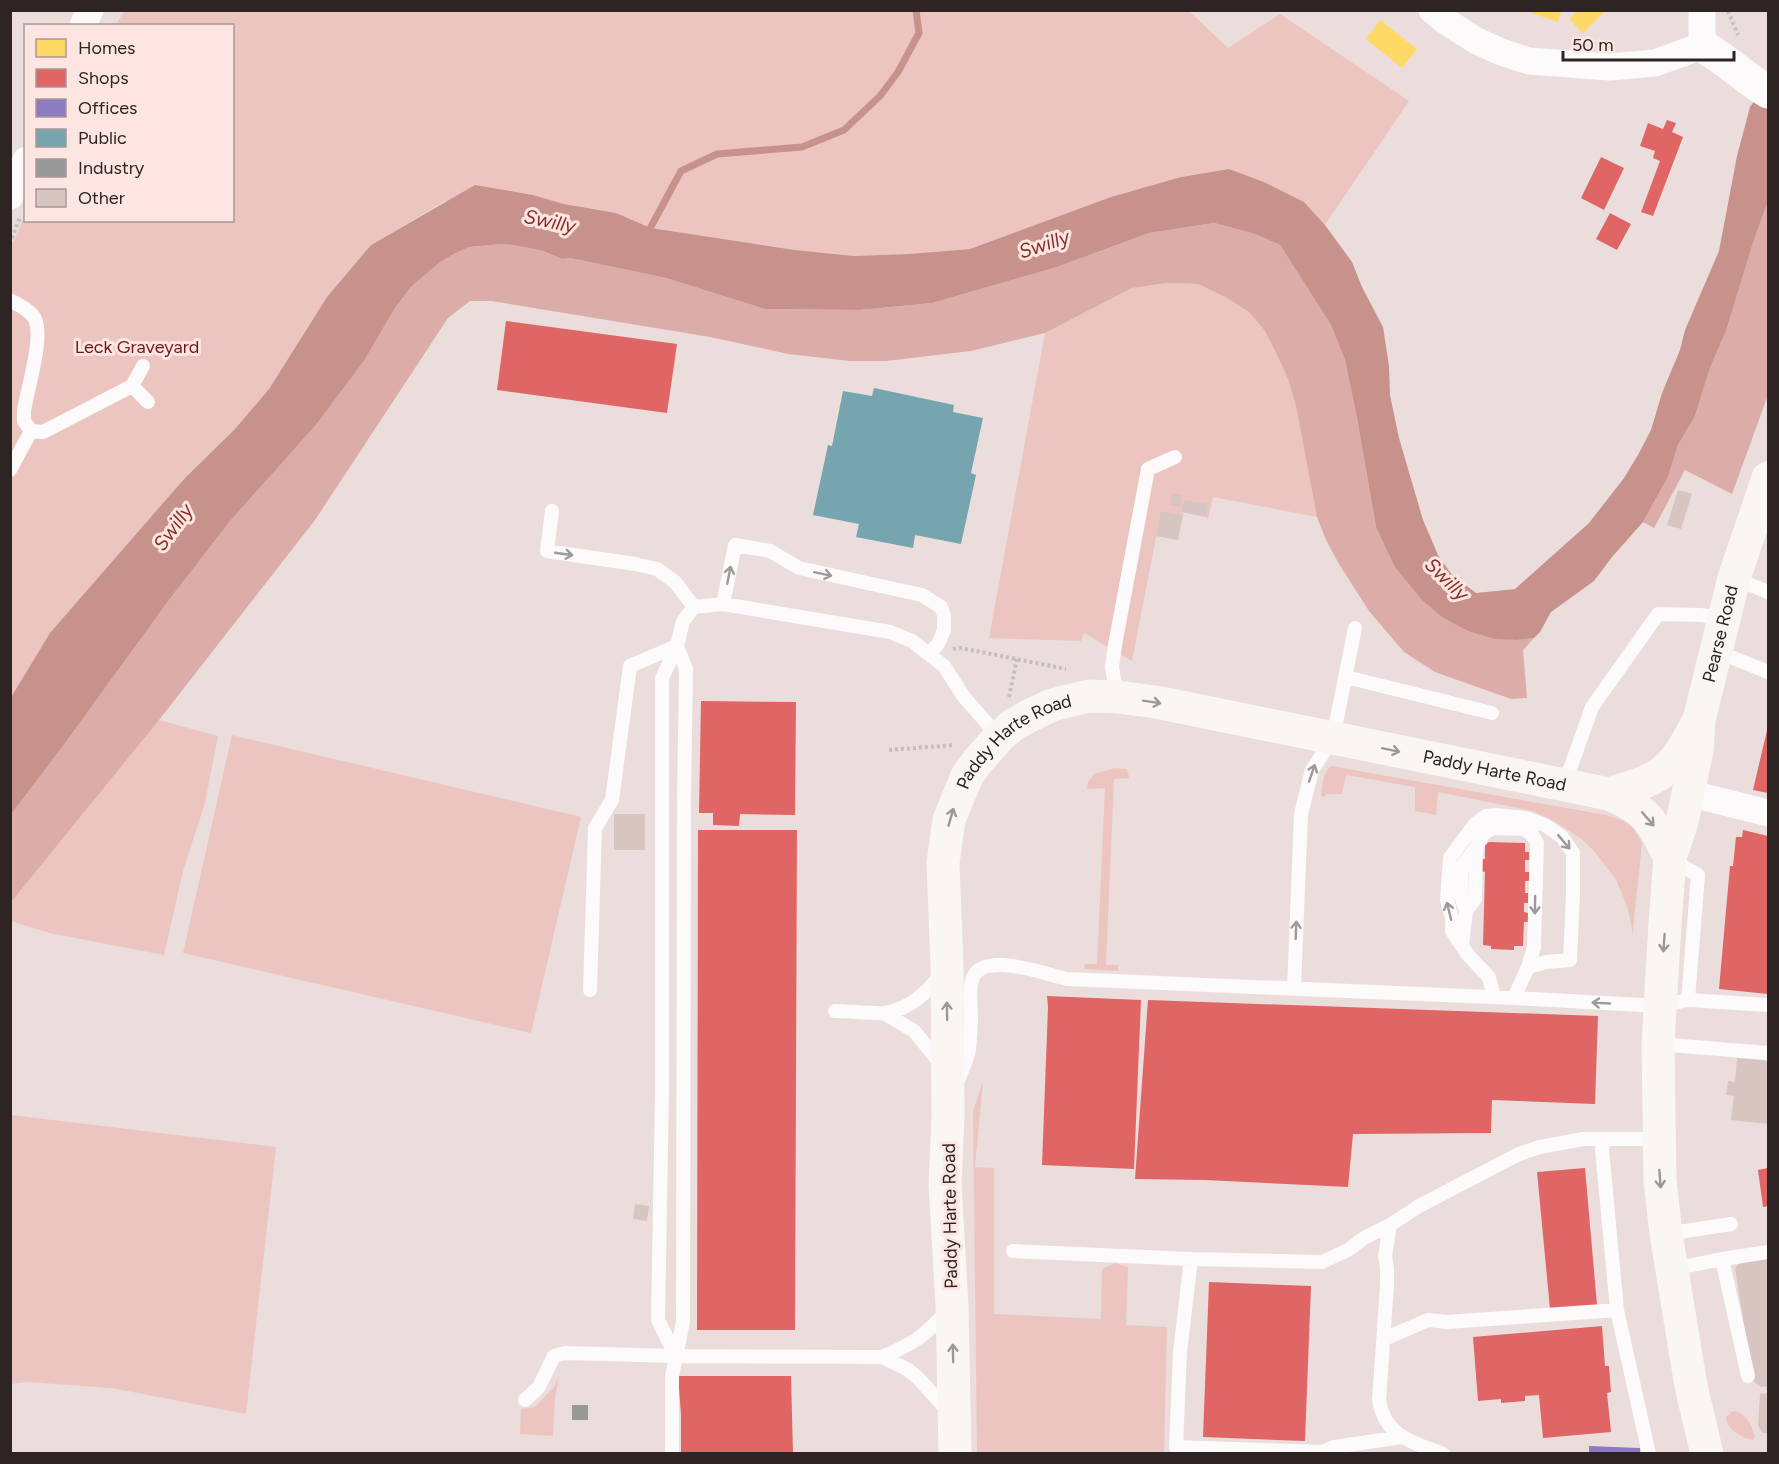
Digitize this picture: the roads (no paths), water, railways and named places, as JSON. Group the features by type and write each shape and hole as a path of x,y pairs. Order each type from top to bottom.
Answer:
{"main road":[{"name":"Pearse Road","path":"1670,858 1682,822 1697,751 1699,720 1734,578 1763,513 1768,478"},
{"name":"Paddy Harte Road","path":"955,1454 952,1306 945,1184 948,1128 947,966 943,863 949,820 967,776 988,748 1013,725 1052,705 1089,696 1117,697 1156,702 1609,794"},
{"path":"1609,794 1650,779 1667,769 1699,720"},
{"path":"1609,794 1630,803 1644,813 1656,828 1670,858 1674,1003 1659,1044 1660,1180 1666,1234 1693,1401 1707,1454"}],"street":[{"path":"84,24 90,10"},
{"path":"1432,10 1475,40 1529,61 1610,67 1655,63 1702,46 1718,55 1760,87"},
{"path":"1702,10 1702,46"},
{"path":"16,204 24,168"},
{"path":"1688,793 1768,813"}],"lane":[{"path":"10,300 27,310 37,322 36,356 24,411 24,421 32,431 43,432 132,386 143,366"},
{"path":"132,386 148,402"},
{"path":"10,470 32,431"},
{"path":"1117,697 1112,667 1148,469 1175,457"},
{"path":"552,510 547,551 657,569 675,582 694,608"},
{"path":"723,604 735,545 770,551 799,568 922,596 941,607 944,615 944,630 938,644 929,654"},
{"path":"1734,578 1768,592"},
{"path":"676,1356 658,1320 662,1104 662,678 677,646 683,621 694,608 723,604 890,632 912,642 944,666 964,696 999,737"},
{"path":"1564,786 1592,708 1658,614 1724,618"},
{"path":"1294,988 1301,814 1312,770 1333,738 1355,628"},
{"path":"590,990 595,828 612,800 630,666 677,646"},
{"path":"672,1454 672,1376 683,1322 686,669 677,646"},
{"path":"1716,651 1768,672"},
{"path":"1346,677 1492,713"},
{"path":"1494,997 1489,977 1468,955 1452,932 1452,918 1446,900 1450,858 1475,824 1486,816 1526,818 1545,825 1562,837 1573,853 1570,960 1546,962 1528,967"},
{"path":"1462,946 1466,911 1474,899 1476,848 1483,834 1493,828 1523,829 1532,834 1536,843 1534,947 1514,998"},
{"path":"884,1012 914,1031 940,1060 947,1082 955,1085 968,1053 971,1018 970,985 979,970 1002,965 1067,979 1514,998 1768,1005"},
{"path":"835,1011 884,1012 906,1005 930,988 947,966"},
{"path":"1659,1044 1768,1053"},
{"path":"1012,1251 1322,1262 1348,1250 1419,1206 1519,1154 1540,1146 1582,1139 1659,1139"},
{"path":"1604,1140 1602,1149 1617,1310 1649,1454"},
{"path":"1666,1234 1731,1224"},
{"path":"1390,1225 1385,1256 1387,1285 1379,1400 1381,1410 1402,1437 1414,1444 1443,1454"},
{"path":"1672,1269 1768,1252"},
{"path":"1191,1259 1180,1352 1176,1447 1322,1452 1334,1446 1402,1437"},
{"path":"1722,1259 1748,1376"},
{"path":"882,1357 917,1340 933,1327 952,1306"},
{"path":"1384,1339 1428,1320 1447,1322 1617,1310"},
{"path":"525,1400 539,1387 554,1356 565,1353 882,1357 907,1369 918,1378 936,1395 954,1420"}],"water":[{"name":"Swilly","path":"1768,81 1768,201 1726,331 1710,368 1695,416 1678,445 1668,477 1643,522 1594,581 1551,612 1534,638 1495,639 1468,631 1442,617 1422,600 1395,567 1376,527 1345,360 1331,325 1280,245 1255,234 1214,223 1149,233 1057,267 932,303 860,310 765,309 666,278 570,258 562,259 543,251 502,244 469,247 439,263 411,287 395,308 364,361 316,425 231,520 11,814 10,699 50,633 186,477 235,429 269,389 327,297 371,245 475,185 616,213 651,228 795,250 854,256 970,249 1111,197 1181,177 1229,169 1264,182 1304,202 1325,225 1352,262 1383,327 1389,366 1390,395 1399,438 1423,520 1438,555 1452,575 1476,593 1515,589 1589,523 1624,478 1638,455 1651,430 1685,330 1719,251 1737,156 1750,107"}],"waterway":[{"path":"646,236 681,171 717,154 802,147 844,130 880,96 898,72 919,33 916,10"}],"park label":[{"name":"Leck Graveyard","path":"137,347"}]}
